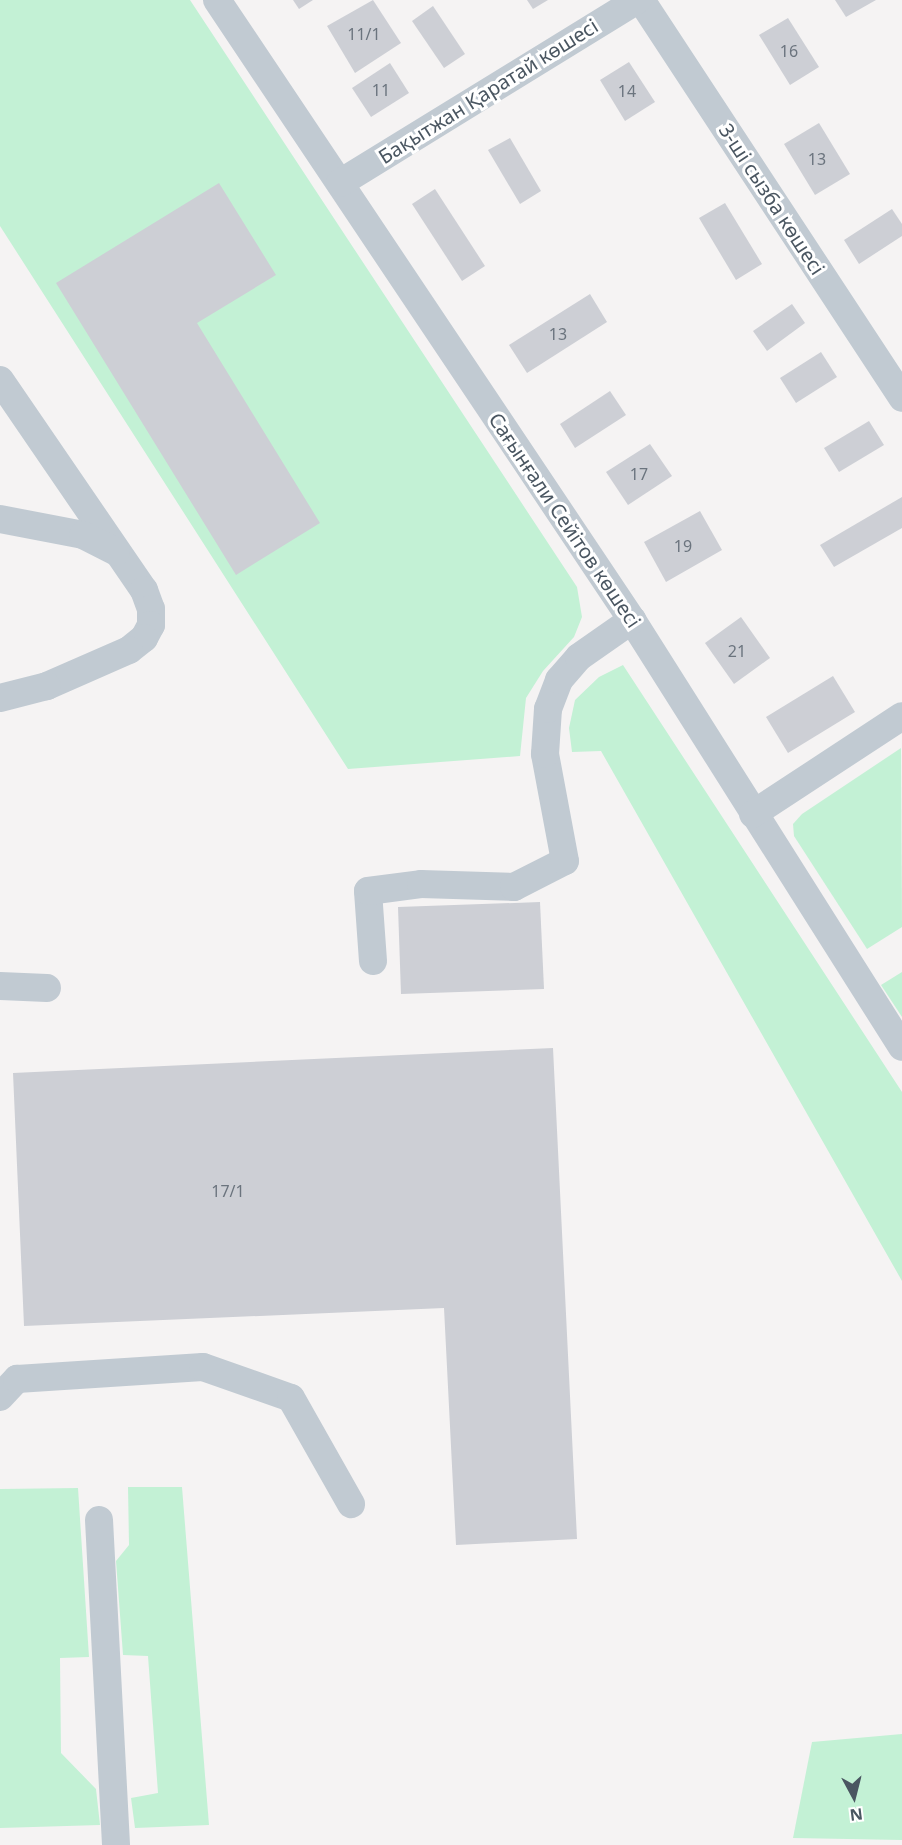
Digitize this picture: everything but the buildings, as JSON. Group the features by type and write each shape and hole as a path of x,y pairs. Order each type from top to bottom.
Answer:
{"street":[{"name":"Сағынғали Сейітов көшесі","path":"218,0 632,620 902,1047"},
{"name":"Бақытжан Қаратай көшесі","path":"340,183 639,0"},
{"name":"3-ші сызба көшесі","path":"639,0 902,398"},
{"path":"0,380 144,590 151,609 151,625 144,638 129,650 47,686 0,698"},
{"path":"0,519 96,539 122,557"},
{"path":"373,961 368,891 421,884 514,886 565,861 545,754 548,709 559,680 579,657 632,620"},
{"path":"753,814 902,716"},
{"path":"0,986 47,988"},
{"path":"0,1397 17,1379 203,1367 291,1398 351,1504"},
{"path":"99,1520 116,1845"}],"green space":[{"path":"0,0 190,0 577,587 582,617 574,637 543,671 526,698 520,756 348,769 0,226"},
{"path":"623,665 902,1092 902,1281 601,751 572,752 569,728 575,700 599,677"},
{"path":"901,748 902,927 867,949 794,836 793,824 802,814"},
{"path":"902,972 902,1017 881,985"},
{"path":"128,1487 182,1487 209,1825 135,1828 131,1798 158,1793 148,1656 123,1655 116,1561 129,1545"},
{"path":"78,1488 89,1657 60,1658 61,1753 96,1789 100,1825 0,1828 0,1489"},
{"path":"902,1734 902,1840 793,1838 812,1742"}]}
